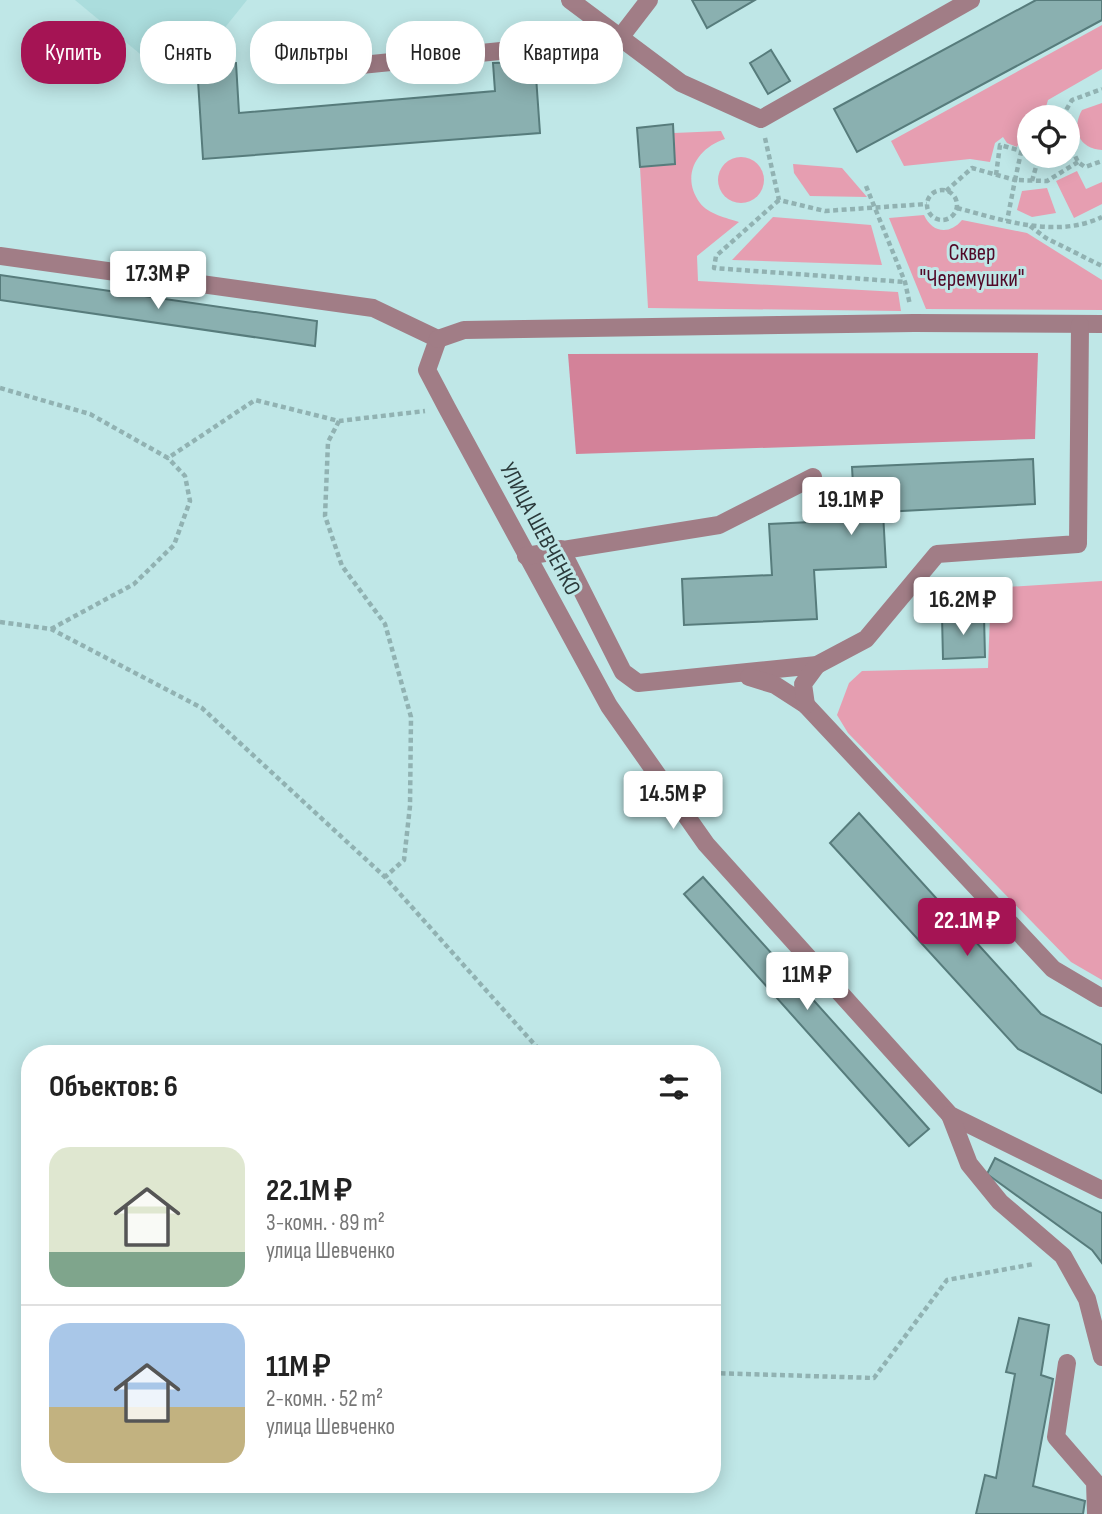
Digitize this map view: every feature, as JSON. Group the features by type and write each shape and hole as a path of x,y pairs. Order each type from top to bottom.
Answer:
{"street":[{"path":"570,0 596,21"},
{"path":"623,34 649,0"},
{"path":"623,42 681,83 761,118 971,0"},
{"path":"372,64 499,51"},
{"path":"0,256 373,308 438,339 464,330 914,323 1102,324"},
{"path":"561,549 623,672 638,683 743,674 817,664 866,639 937,554 1078,544 1080,325"},
{"name":"УЛИЦА ШЕВЧЕНКО","path":"438,339 427,369 447,408 609,706 705,844 950,1115 1102,1190"},
{"path":"526,556 719,525 813,477"},
{"path":"806,705 803,684 817,664"},
{"path":"743,674 775,685 806,705 1053,969 1102,998"},
{"path":"950,1115 969,1164 1000,1202 1063,1256 1087,1299 1102,1357"},
{"path":"1066,1363 1056,1437 1095,1482 1096,1514"}],"path":[{"path":"1069,105 1072,100 1102,89"},
{"path":"761,118 779,200"},
{"path":"996,175 1000,145 1017,150"},
{"path":"1080,164 1086,167 1102,161"},
{"path":"927,204 935,192 946,191 972,168 1014,180 1047,181 1068,168"},
{"path":"1007,221 1017,168"},
{"path":"1032,181 1036,168"},
{"path":"866,186 905,282 914,323"},
{"path":"927,204 930,214 943,220 952,216 957,208 956,198 946,191"},
{"path":"779,200 825,211 927,204"},
{"path":"779,200 716,256 714,268 905,282"},
{"path":"957,208 1030,226 1053,228 1102,217"},
{"path":"1030,226 1046,238 1102,266"},
{"path":"0,388 90,414 168,458 184,476 190,501 174,545 134,584 51,629"},
{"path":"168,458 255,400 339,421 447,408"},
{"path":"339,421 328,442 325,516 342,566 386,624 411,717 410,806 404,860 385,877"},
{"path":"0,622 51,629 202,708 385,877 534,1045"},
{"path":"721,1373 874,1378 947,1280 1034,1264"}],"shaded area":[{"path":"75,0 247,0 230,21 140,21 140,54 126,42 126,21 100,21"},
{"path":"1038,353 1035,439 576,454 568,354"}],"green space":[{"path":"1102,25 1102,69 1048,100 1047,105 1017,105 1017,147 1007,143 1003,137 995,143 990,162 970,159 904,166 891,141"},
{"path":"1102,103 1102,150 1088,146 1080,138 1082,110"},
{"path":"721,131 725,139 706,149 694,164 692,183 694,193 703,207 739,222 697,256 698,281 898,292 901,311 648,308 640,167 675,164 674,133"},
{"path":"741,157 750,158 757,164 763,171 763,189 757,196 750,202 741,203 732,202 725,196 719,189 718,180 719,171 725,164 732,158"},
{"path":"793,164 842,168 867,197 810,196 794,173"},
{"path":"1077,171 1086,189 1102,182 1102,204 1074,218 1056,181"},
{"path":"1047,188 1056,213 1032,217 1017,210 1022,191"},
{"name":"Сквер \"Черемушки\"","path":"924,215 927,221 942,230 952,228 962,220 1027,233 1102,280 1102,310 926,309 889,218"},
{"path":"773,217 871,225 882,265 732,260"},
{"path":"1102,581 1102,980 1071,962 848,733 837,715 849,683 862,671 988,668 991,588"}],"building":[{"path":"692,0 755,0 707,28"},
{"path":"1036,0 1102,0 1102,20 857,152 834,109"},
{"path":"771,50 790,81 768,94 750,63"},
{"path":"236,63 239,113 495,91 493,63 499,63 499,84 537,84 540,133 203,159 198,84 236,84"},
{"path":"673,124 675,164 640,167 637,128"},
{"path":"0,275 317,321 315,346 0,300"},
{"path":"1033,459 1035,504 883,512 886,567 814,570 817,619 684,625 682,579 772,575 769,524 855,520 852,467"},
{"path":"942,616 984,616 985,657 943,659"},
{"path":"859,813 1041,1014 1102,1045 1102,1093 1018,1049 830,843"},
{"path":"703,877 929,1129 909,1146 684,894"},
{"path":"995,1158 1102,1213 1102,1263 1092,1250 987,1174"},
{"path":"1019,1318 1049,1325 1041,1375 1053,1379 1033,1486 1085,1501 1083,1514 976,1514 985,1475 996,1478 1015,1374 1006,1372"}]}
